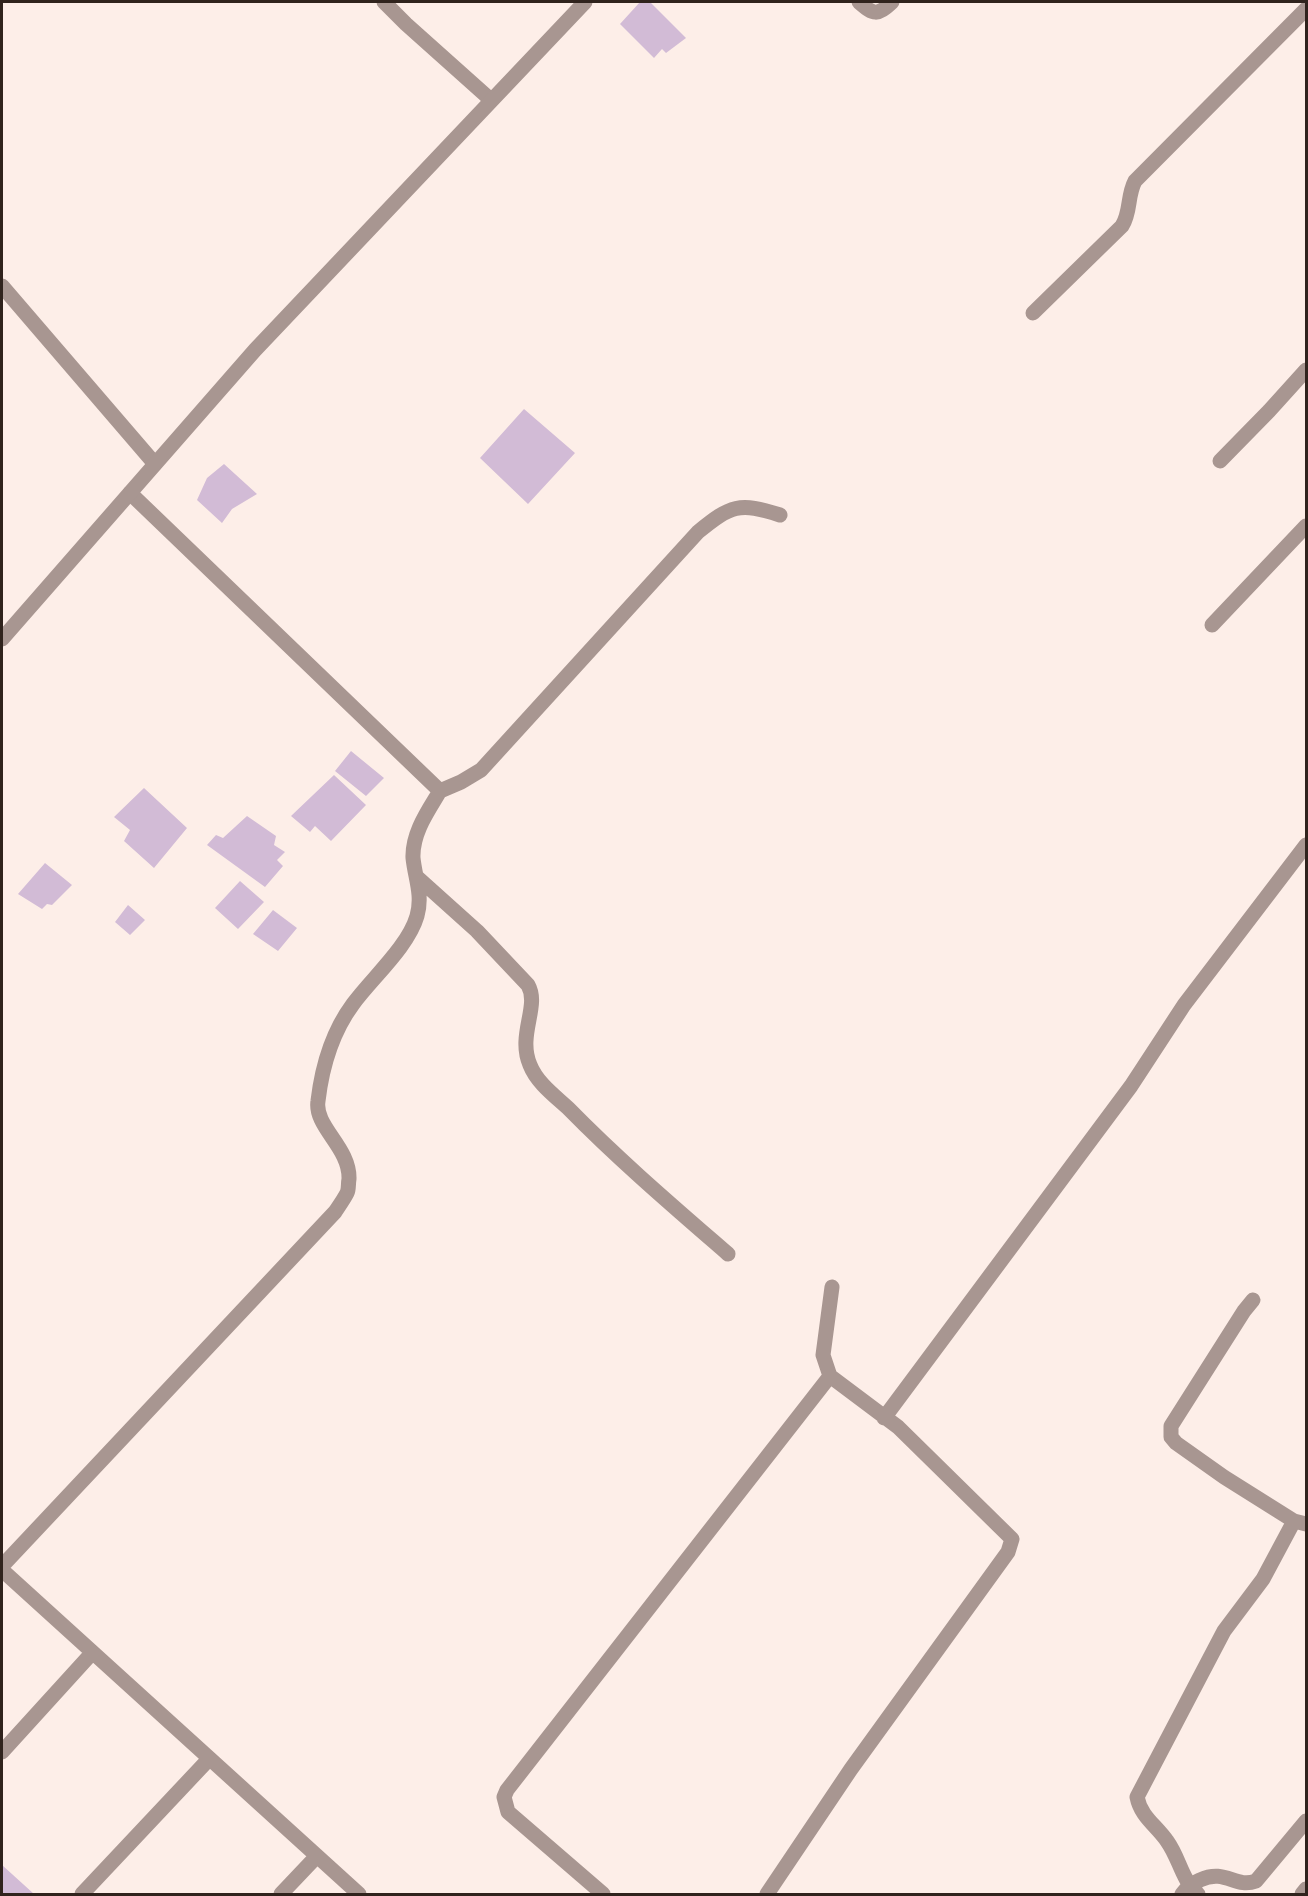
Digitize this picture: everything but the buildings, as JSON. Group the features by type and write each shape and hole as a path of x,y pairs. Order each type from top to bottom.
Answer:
{"street":[{"path":"384,2 491,100"},
{"path":"2,639 302,299 585,2"},
{"path":"859,2 871,12 878,13 892,2"},
{"path":"1033,313 1122,226 1128,217 1131,190 1135,181 1306,9"},
{"path":"2,286 155,464"},
{"path":"1220,461 1306,370"},
{"path":"130,493 440,791"},
{"path":"359,1894 92,1653 2,1568 335,1212 348,1191 349,1174 344,1154 321,1121 317,1104 327,1058 344,1018 399,948 417,917 420,896 413,857 416,836 440,791 480,770 698,532 717,517 735,508 753,507 780,515"},
{"path":"1212,625 1306,526"},
{"path":"884,1418 1131,1086 1190,997 1306,845"},
{"path":"418,878 477,931 528,985 532,993 532,1002 525,1035 525,1050 535,1076 589,1130 728,1254"},
{"path":"767,1894 851,1769 1011,1547 1012,1539 898,1427 830,1376 823,1354 832,1287"},
{"path":"1253,1300 1171,1426 1170,1432 1176,1443 1224,1477 1300,1522 1263,1579 1224,1631 1137,1797 1143,1814 1166,1840 1176,1856 1189,1892 1214,1875 1231,1878 1240,1883 1249,1884 1256,1881 1306,1821"},
{"path":"603,1894 508,1812 504,1797 507,1790 830,1376"},
{"path":"2,1752 92,1653"},
{"path":"82,1894 209,1759"},
{"path":"281,1894 317,1856"},
{"path":"1302,1894 1306,1889"}]}
